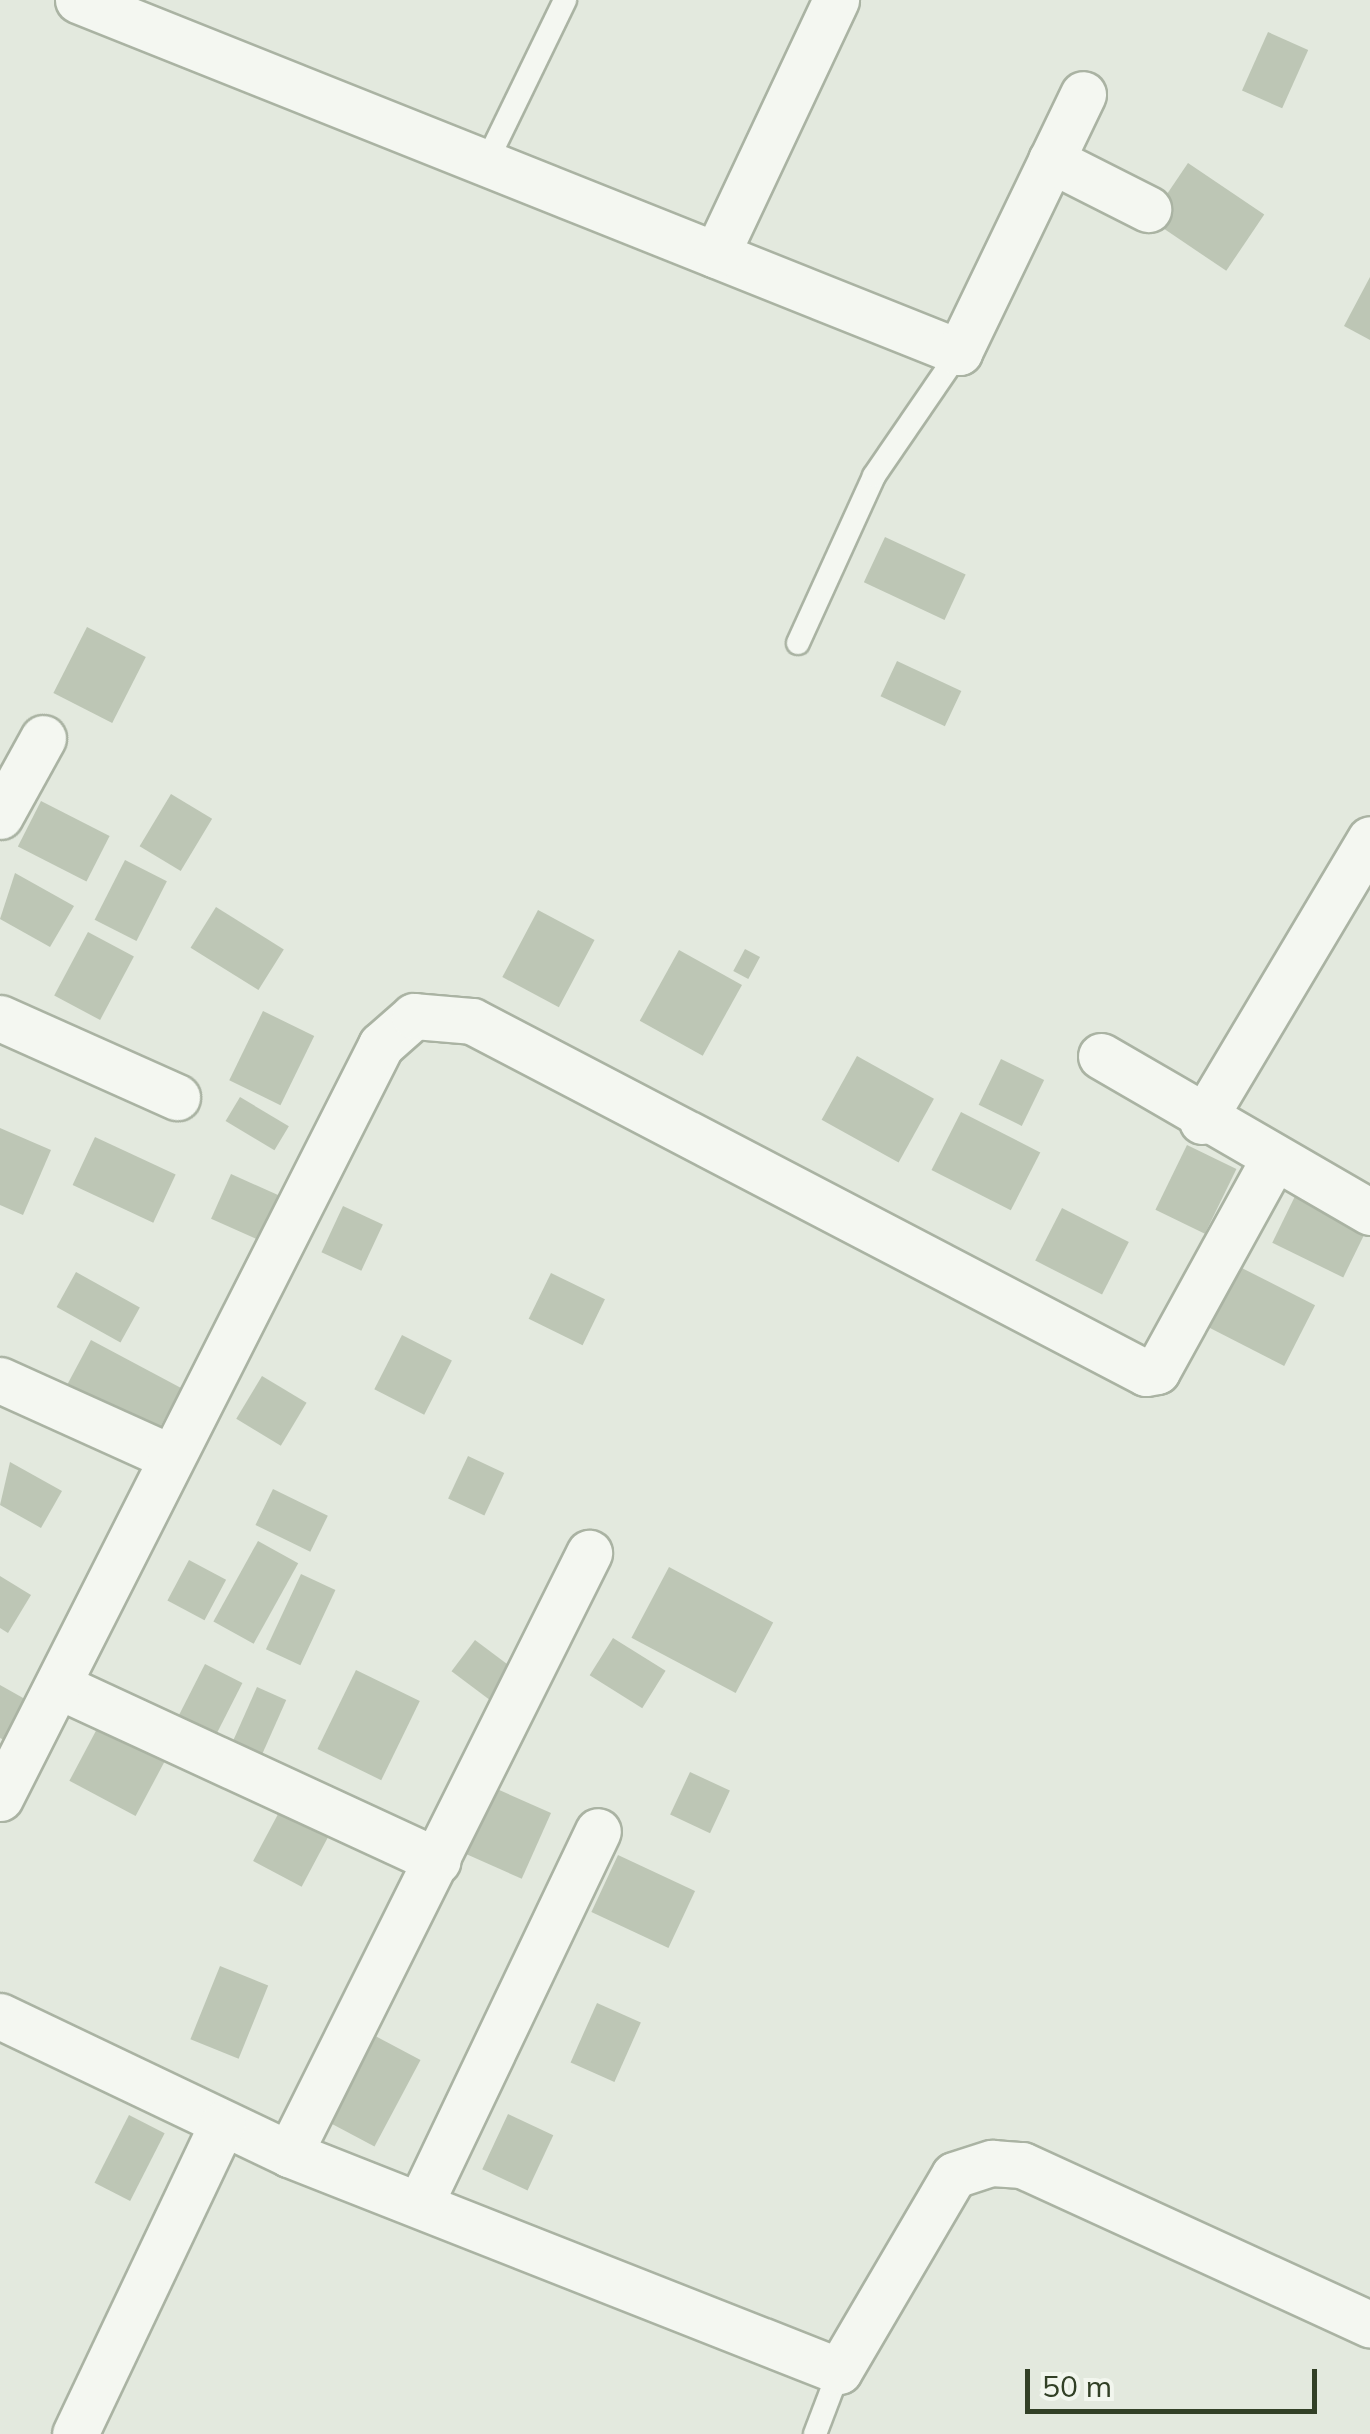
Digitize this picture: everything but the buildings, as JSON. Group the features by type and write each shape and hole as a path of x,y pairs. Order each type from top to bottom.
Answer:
{"street":[{"path":"78,0 959,352 1083,94"},
{"path":"716,255 836,0"},
{"path":"1051,160 1148,209"},
{"path":"0,816 43,738"},
{"path":"1202,1122 1370,838"},
{"path":"0,1798 59,1686 168,1456 382,1045 414,1016 472,1020 1146,1373 1156,1371 1272,1162"},
{"path":"0,1018 177,1097"},
{"path":"1100,1056 1202,1122 1370,1212"},
{"path":"0,1380 168,1456"},
{"path":"289,2154 590,1553"},
{"path":"59,1686 437,1861"},
{"path":"420,2204 598,1831"},
{"path":"0,2016 289,2154 838,2371 954,2175 992,2164 1022,2165 1370,2324"},
{"path":"75,2434 222,2124"}],"lane":[{"path":"486,164 565,0"},
{"path":"798,644 874,476 959,352"},
{"path":"815,2434 838,2371"}]}
